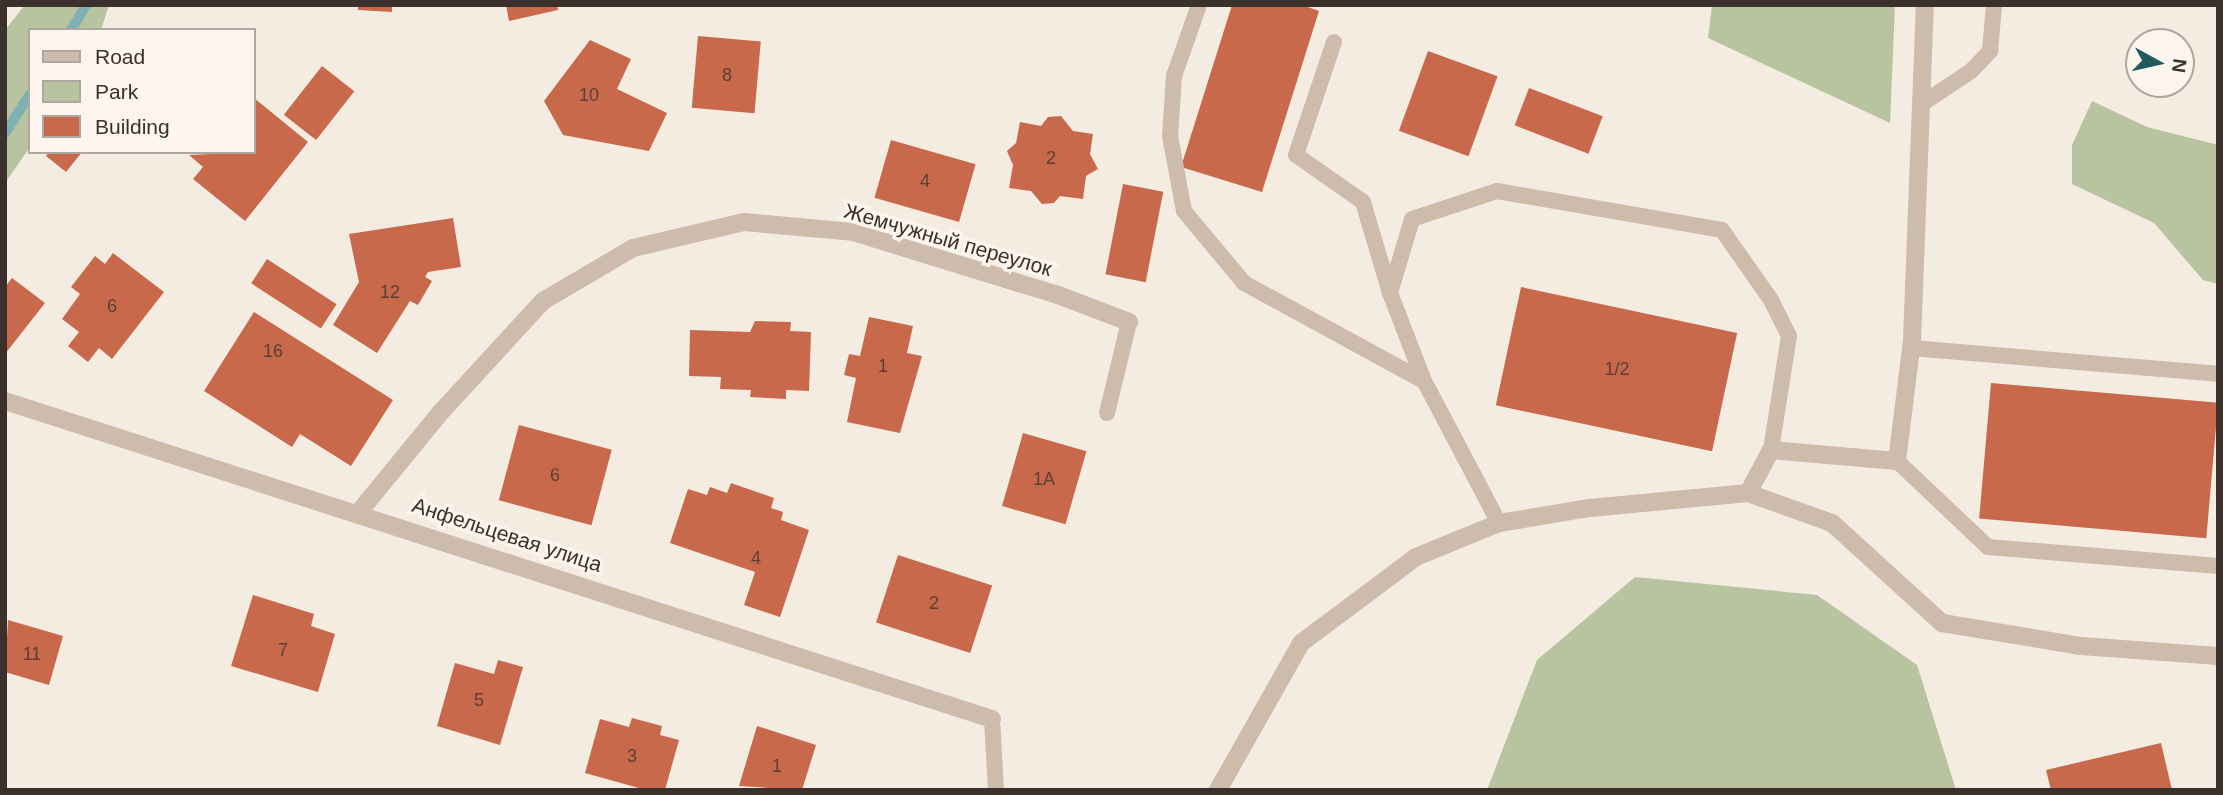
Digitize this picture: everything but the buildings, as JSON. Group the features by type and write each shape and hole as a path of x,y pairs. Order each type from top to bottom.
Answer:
{"street":[{"path":"1748,493 1771,450 1897,461 1911,348 1926,5"},
{"name":"Жемчужный переулок","path":"359,512 440,413 543,301 633,248 744,222 853,232 1058,295 1129,323"},
{"name":"Анфельцевая улица","path":"5,401 359,512 992,719"},
{"path":"1218,790 1301,643 1416,557 1499,523 1590,508 1748,493 1832,523 1942,623 2081,646 2218,656"}],"lane":[{"path":"1199,5 1173,88 1170,136 1184,211 1244,284 1424,381"},
{"path":"1923,103 1970,71 1990,51 1994,5"},
{"path":"1334,42 1296,155 1363,202 1390,293 1424,381 1499,523"},
{"path":"1390,293 1412,219 1497,191 1722,230 1771,300 1789,336 1771,450"},
{"path":"1107,413 1129,323"},
{"path":"1911,348 2218,374"},
{"path":"1897,461 1988,547 2218,566"},
{"path":"992,719 996,790"}],"green space":[{"path":"25,5 109,5 102,28 28,28 28,150 5,183 5,30"},
{"path":"1712,5 1895,5 1890,123 1708,38"},
{"path":"2092,101 2147,127 2218,145 2218,284 2203,280 2154,223 2072,184 2072,145"},
{"path":"1635,577 1817,595 1917,665 1956,790 1487,790 1537,660"}],"waterway":[{"path":"72,28 86,5"},
{"path":"5,133 28,97"}]}
